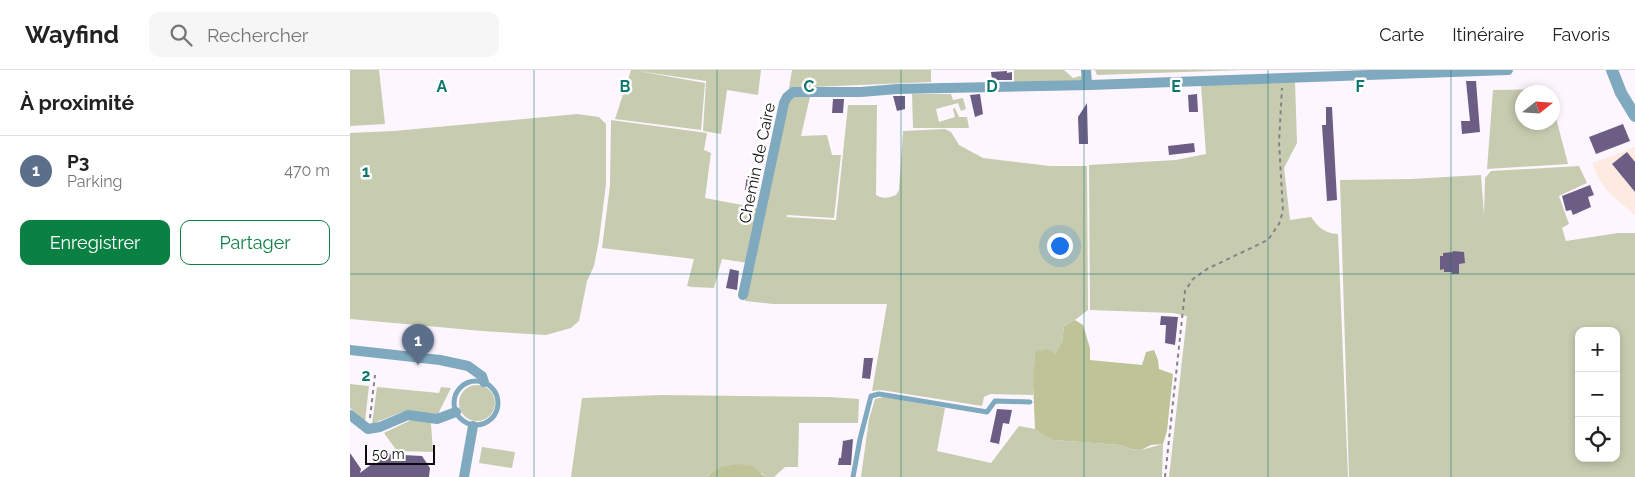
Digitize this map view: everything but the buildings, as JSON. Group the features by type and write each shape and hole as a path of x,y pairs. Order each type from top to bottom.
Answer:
{"street":[{"path":"1086,70 1087,85 1508,70"},
{"path":"1612,70 1621,93 1633,109"},
{"name":"Chemin de Caire","path":"743,295 784,104 787,97 793,92 861,92 1087,85"},
{"path":"350,350 440,360 468,366 482,376 484,382"},
{"path":"350,415 368,429 380,427 408,415 437,419 456,412"},
{"path":"464,477 473,426"}],"lane":[{"path":"475,380 484,382 490,385 497,393 499,404 497,414 490,421 480,426 473,426 464,422 456,412 454,398 460,387 468,382 475,380"},
{"path":"853,477 871,396 879,394 987,412 995,401 1030,402"}],"path":[{"path":"1165,477 1185,292 1193,279 1207,269 1268,240 1279,224 1283,212 1279,142 1283,79"},
{"path":"368,429 375,375"}],"shaded area":[{"path":"1635,147 1635,215 1609,193 1599,179 1592,163"}],"green space":[{"path":"350,70 379,70 385,124 350,126"},
{"path":"631,70 761,70 758,95 727,90 721,134 703,131 706,81 638,71 705,83 701,130 615,119"},
{"path":"792,70 931,70 931,82 789,88"},
{"path":"1014,70 1064,70 1073,78 1080,76 1083,78 1084,83 1014,84"},
{"path":"1095,70 1243,70 1097,75"},
{"path":"1295,81 1297,143 1284,168 1290,220 1311,217 1322,229 1338,234 1348,477 1169,477 1187,316 1173,313 1090,310 1089,165 1176,160 1206,154 1201,85"},
{"path":"1493,90 1515,90 1515,130 1559,130 1568,164 1487,169"},
{"path":"912,94 951,94 953,100 963,98 966,109 961,111 958,103 936,109 939,122 955,117 953,109 955,108 959,117 967,117 969,128 913,128"},
{"path":"799,95 810,97 801,136 827,135 832,155 841,155 834,218 787,215 786,221 787,217 836,220 848,105 877,105 876,195 881,197 886,198 896,195 899,190 903,131 945,129 951,132 959,145 983,158 1050,166 1087,166 1088,310 1064,326 1062,342 1055,354 1035,352 1033,395 990,394 984,397 982,406 881,390 872,391 887,304 773,304 745,301 789,100"},
{"path":"577,114 599,117 606,124 606,184 599,240 594,266 587,281 579,321 571,328 546,335 350,319 350,133 394,131"},
{"path":"611,120 707,133 704,150 711,153 705,198 758,208 748,263 722,259 714,288 692,287 687,286 694,259 602,248 610,185"},
{"path":"1579,166 1587,183 1559,196 1569,224 1562,228 1566,241 1618,233 1635,233 1635,477 1349,477 1340,180 1481,175 1484,215 1485,178 1491,171"},
{"path":"1075,320 1083,325 1090,348 1090,360 1142,365 1146,352 1154,350 1159,369 1173,374 1167,431 1163,444 1151,445 1141,450 1120,445 1054,440 1035,429 1033,383 1035,352 1047,349 1055,354 1062,342 1064,326"},
{"path":"350,384 369,386 365,422 350,408"},
{"path":"477,385 489,391 495,403 489,415 477,421 465,415 459,403 465,391"},
{"path":"377,387 439,393 441,387 451,388 438,414 402,412 372,424"},
{"path":"662,395 859,399 858,423 799,423 798,467 785,467 774,477 766,477 762,473 710,474 706,477 571,477 582,398"},
{"path":"884,397 945,408 937,451 991,463 1019,426 1035,429 1055,440 1120,445 1141,450 1163,444 1162,477 861,477 869,419 875,399"},
{"path":"415,418 429,421 431,424 433,452 397,451 384,433"},
{"path":"482,447 515,452 512,468 479,463"},
{"path":"737,464 752,466 766,477 706,477 721,467"}],"place":[{"name":"P3","path":"418,365"}]}
